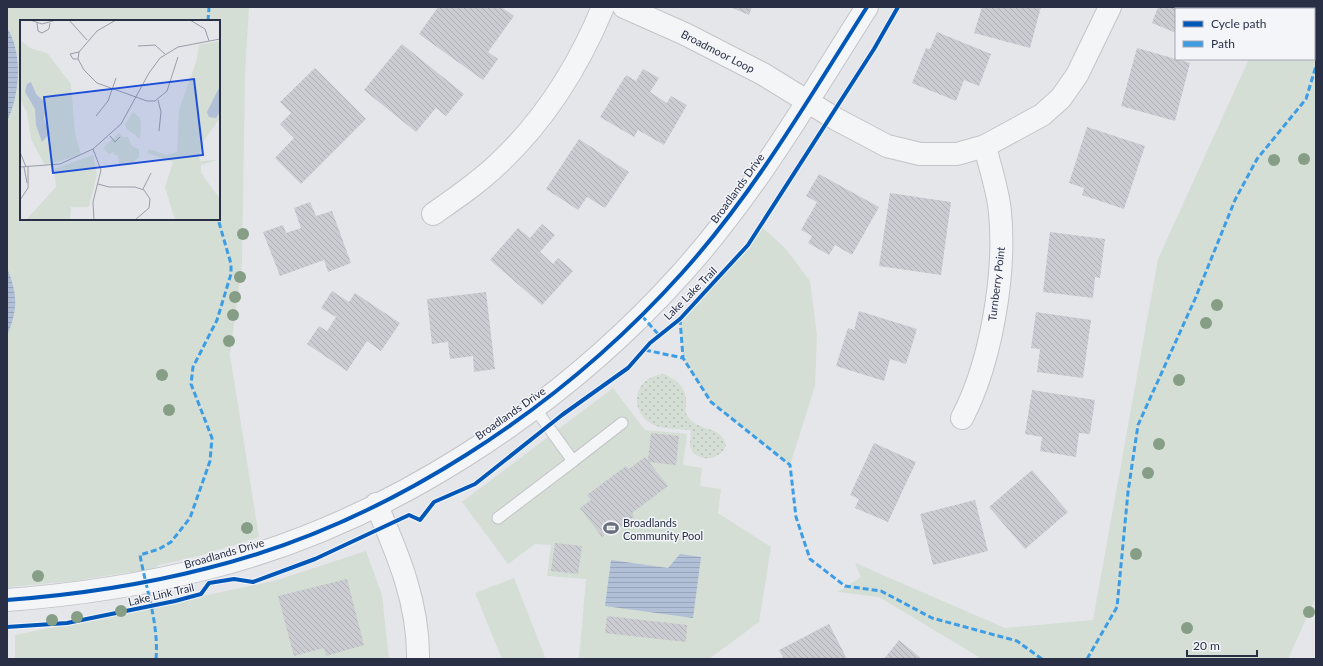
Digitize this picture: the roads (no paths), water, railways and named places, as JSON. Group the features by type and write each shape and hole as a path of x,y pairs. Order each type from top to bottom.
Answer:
{"street":[{"path":"433,214 474,185 521,140 553,101 591,37 603,7"},
{"name":"Broadmoor Loop","path":"624,7 685,34 763,74 836,119 887,146 920,154 957,154 985,146 1028,124 1042,115 1061,98 1077,75 1110,7"},
{"name":"Broadlands Drive","path":"7,600 74,595 209,568 268,550 324,529 376,504 452,464 558,390 605,351 642,316 684,272 736,208 785,137 867,7"},
{"name":"Turnberry Point","path":"962,418 973,398 986,356 995,306 1001,254 1000,210 985,146"},
{"path":"376,504 395,548 408,585 417,628 418,659"}],"lane":[{"path":"534,407 572,461"},
{"path":"498,518 622,423"}],"water":[{"path":"7,28 16,49 18,74 15,99 7,121"},
{"path":"7,268 15,294 15,310 7,336"},
{"path":"680,554 701,557 693,618 605,606 611,560 668,568"}],"place":[{"name":"Broadlands Community Pool","path":"611,528"}]}
